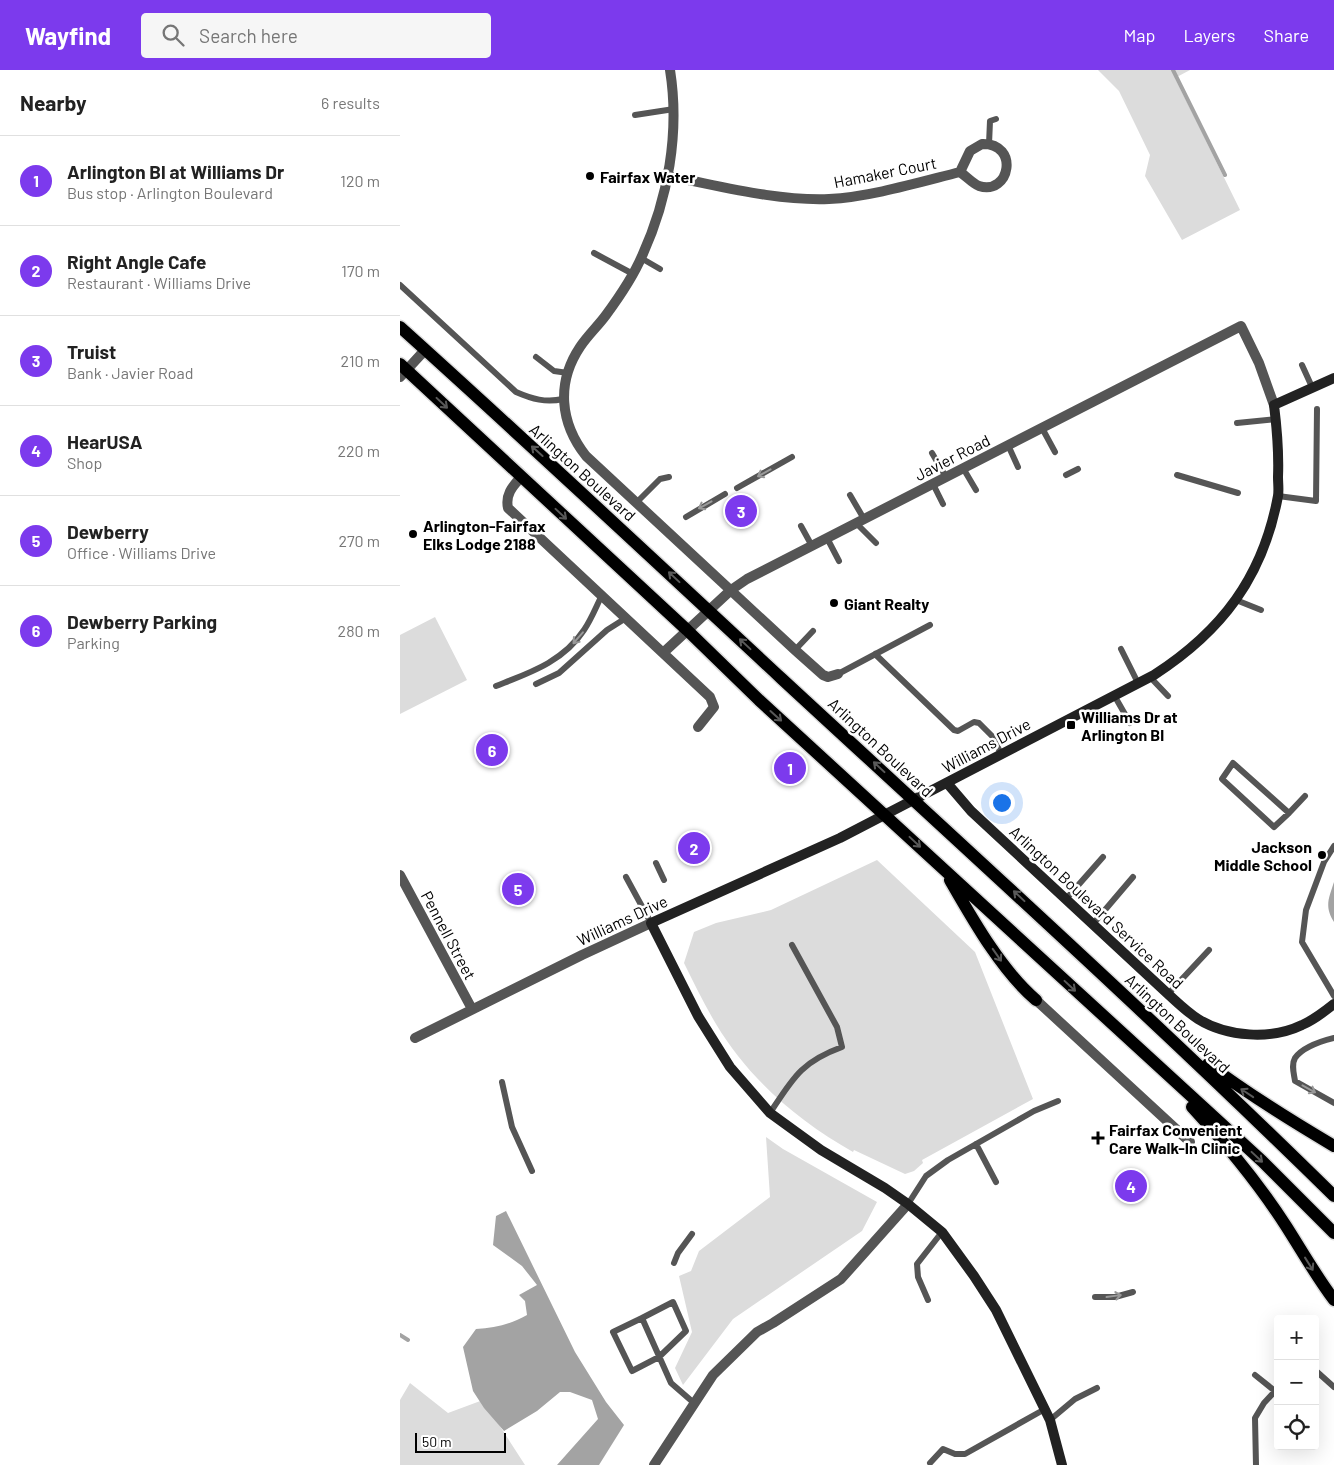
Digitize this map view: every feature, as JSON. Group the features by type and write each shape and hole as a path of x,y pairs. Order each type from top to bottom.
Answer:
{"main road":[{"name":"Arlington Boulevard","path":"400,327 915,800 1134,1004 1334,1196"},
{"path":"402,370 688,630 759,700 1143,1054 1262,1161 1334,1233"},
{"path":"944,869 975,922 1014,979 1036,1000"},
{"path":"1134,1004 1243,1091 1334,1146"},
{"path":"1143,1054 1201,1117 1248,1175 1285,1225 1308,1263 1334,1300"}],"street":[{"path":"670,70 674,126 668,176 659,209 633,274 572,361 563,399 569,429 576,443 586,456 795,650 823,675 833,676 838,674"},
{"name":"Hamaker Court","path":"668,176 781,197 832,199 857,196 960,172 979,186 993,186 1000,182 1007,170 1007,163 1001,150 989,144 975,147 970,151 960,172"},
{"name":"Williams Drive","path":"415,1038 652,923 840,838 1150,677 1197,644 1236,600 1253,571 1268,534 1278,496 1279,452 1274,405 1259,363 1241,326"},
{"name":"Javier Road","path":"663,653 731,590 760,572 1241,326"},
{"path":"402,370 425,350"},
{"path":"1274,405 1334,378"},
{"path":"521,477 508,494 508,508 706,692 714,702 712,711 698,727"},
{"name":"Arlington Boulevard Service Road","path":"947,783 971,811 1168,994 1199,1019 1211,1025 1243,1034 1269,1034 1300,1026 1334,1004"},
{"name":"Pennell Street","path":"400,875 472,1009"},
{"path":"652,923 698,1016 730,1067 770,1113 821,1150 885,1188 942,1232 996,1310 1050,1420 1062,1465"},
{"path":"1036,1000 1190,1142"},
{"path":"654,1465 713,1374 757,1332 841,1278 908,1204"}],"lane":[{"path":"635,115 674,109"},
{"path":"989,144 990,121 996,119"},
{"path":"594,253 633,274"},
{"path":"641,258 660,269"},
{"path":"400,285 516,392 529,398 543,401 563,399"},
{"path":"536,357 554,371 568,373"},
{"path":"1302,365 1312,387"},
{"path":"1278,496 1316,501 1317,409"},
{"path":"1237,423 1276,419"},
{"path":"1042,428 1055,452"},
{"path":"1008,445 1018,466"},
{"path":"932,453 946,477"},
{"path":"737,488 792,458"},
{"path":"964,468 976,490"},
{"path":"1066,475 1078,469"},
{"path":"1177,474 1238,492"},
{"path":"636,503 660,479 669,477"},
{"path":"933,484 943,504"},
{"path":"686,517 725,494"},
{"path":"850,495 860,521 876,543"},
{"path":"801,526 812,546"},
{"path":"827,538 838,561"},
{"path":"496,686 544,666 564,654 584,631 602,595"},
{"path":"1236,600 1262,610"},
{"path":"536,684 558,672 607,630 626,618"},
{"path":"838,674 930,625"},
{"path":"795,650 813,632"},
{"path":"1121,649 1138,683"},
{"path":"875,654 954,730 974,722 979,723 992,737 1001,754"},
{"path":"1150,677 1168,696"},
{"path":"1114,695 1130,723"},
{"path":"1289,813 1233,763 1222,779 1274,827 1289,813 1305,796"},
{"path":"1334,846 1324,862 1306,910 1302,942 1334,996"},
{"path":"1066,899 1103,857"},
{"path":"656,863 664,880"},
{"path":"626,877 652,923"},
{"path":"1093,924 1132,877"},
{"path":"770,1113 791,1082 807,1064 823,1054 842,1047 837,1027 792,945"},
{"path":"1168,994 1209,950"},
{"path":"1334,1038 1306,1049 1295,1058 1293,1069 1295,1081 1334,1102"},
{"path":"502,1082 512,1127 532,1171"},
{"path":"908,1204 926,1176 948,1160 1034,1111 1058,1101"},
{"path":"976,1144 996,1182"},
{"path":"928,1300 918,1277 918,1264 942,1232"},
{"path":"674,1263 678,1253 692,1234"},
{"path":"1095,1297 1115,1297 1133,1292"},
{"path":"673,1302 686,1330 659,1357 632,1371 613,1332 642,1318 673,1302"},
{"path":"642,1318 671,1383 694,1403"},
{"path":"1255,1374 1274,1388"},
{"path":"1319,1374 1334,1387"},
{"path":"1050,1420 1075,1399 1097,1388"},
{"path":"1256,1465 1255,1418 1274,1391"},
{"path":"930,1463 943,1449 955,1454 965,1454 1045,1409"}],"shaded area":[{"path":"1098,70 1190,70 1175,78 1240,210 1182,240 1145,176 1150,155 1119,91"},
{"path":"435,617 467,680 400,714 400,635"},
{"path":"877,860 975,952 1033,1099 922,1160 923,1163 914,1171 905,1174 854,1150 853,1152 832,1140 776,1097 743,1063 729,1044 707,1009 684,963 694,932 716,923 771,910"},
{"path":"1334,882 1334,922 1328,907"},
{"path":"766,1137 783,1149 877,1202 862,1231 733,1319 683,1385 675,1368 692,1332 679,1276 691,1271 699,1251 770,1197"},
{"path":"506,1211 575,1352 606,1402 624,1425 599,1465 557,1465 598,1419 592,1400 570,1392 560,1392 537,1411 504,1431 484,1408 473,1391 463,1347 476,1329 503,1325 527,1315 525,1301 519,1295 537,1285 522,1266 493,1245 496,1216"},
{"path":"410,1383 448,1413 483,1400 525,1465 400,1465 400,1400"}],"waterway":[{"path":"1173,70 1225,175"},
{"path":"400,1335 408,1340"}],"place":[{"name":"Fairfax Water","path":"590,176"},
{"name":"Truist","path":"741,511"},
{"name":"Arlington-Fairfax Elks Lodge 2188","path":"413,534"},
{"name":"Giant Realty","path":"834,603"},
{"name":"Williams Dr at Arlington Bl","path":"1071,725"},
{"name":"Dewberry Parking","path":"492,750"},
{"name":"Arlington Bl at Williams Dr","path":"790,768"},
{"name":"Right Angle Cafe","path":"694,848"},
{"name":"Jackson Middle School","path":"1322,855"},
{"name":"Dewberry","path":"518,889"},
{"name":"Fairfax Convenient Care Walk-In Clinic","path":"1098,1138"},
{"name":"HearUSA","path":"1131,1186"}]}
